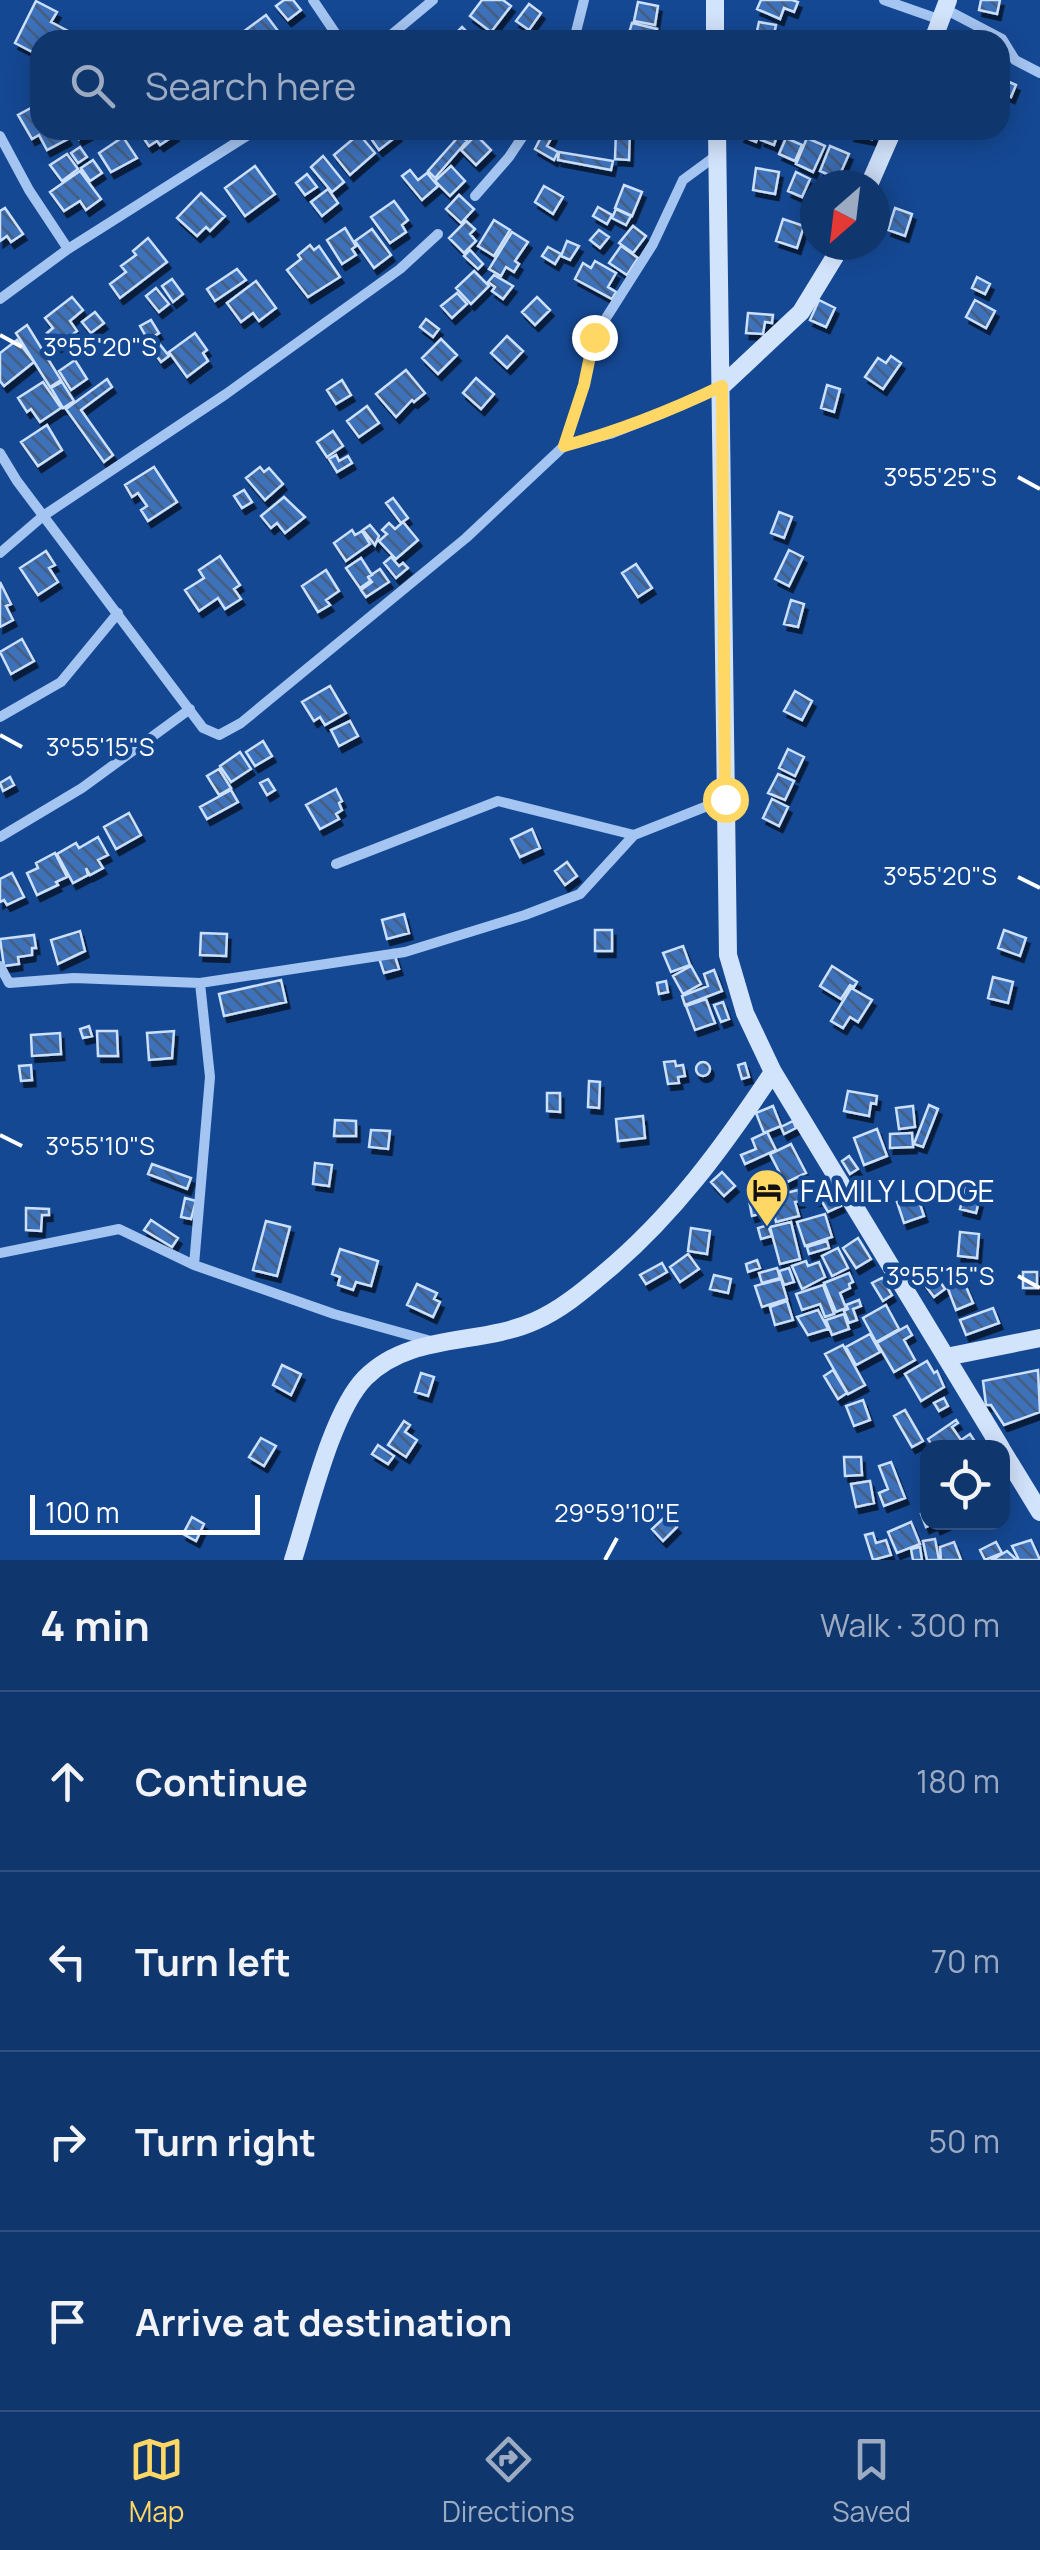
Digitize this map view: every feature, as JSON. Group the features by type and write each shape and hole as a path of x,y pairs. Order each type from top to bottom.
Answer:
{"main road":[{"path":"714,0 715,30"},
{"path":"717,140 728,955 745,1014 774,1072 997,1440"},
{"path":"876,170 889,140"},
{"path":"722,386 801,312 833,260"},
{"path":"293,1560 350,1397 383,1362 403,1352 505,1333 538,1320 571,1300 666,1217 715,1158 774,1072"},
{"path":"946,1357 1040,1338"},
{"path":"1010,1462 1040,1512"}],"street":[{"path":"312,0 333,30"},
{"path":"397,30 433,0"},
{"path":"576,30 584,0"},
{"path":"884,0 945,10 984,30"},
{"path":"1010,52 1015,60 1040,73"},
{"path":"0,136 29,190 68,248"},
{"path":"0,299 68,248 240,140"},
{"path":"475,196 520,140"},
{"path":"564,446 584,385 594,337 626,292 683,180 717,156"},
{"path":"0,552 43,516 273,361 400,269 438,234"},
{"path":"0,453 203,728 219,734 242,723 466,538 564,446 664,414 722,386"},
{"path":"0,717 60,682 118,613"},
{"path":"0,837 82,788 190,709"},
{"path":"0,966 9,983 74,978 200,983 404,952 526,915 580,894 634,835 725,799"},
{"path":"336,864 498,800 634,835"},
{"path":"194,1265 210,1076 200,983"},
{"path":"0,1253 119,1229 194,1265 334,1314 439,1344"}],"building":[{"path":"293,0 301,10 288,20 276,6"},
{"path":"482,0 503,0 511,6 493,30 470,16"},
{"path":"761,0 798,2 794,12 784,8 780,19 757,9"},
{"path":"981,0 1000,0 997,14 979,10"},
{"path":"36,1 57,12 51,22 66,30 30,30 30,51 15,43"},
{"path":"638,2 658,6 655,25 634,21"},
{"path":"529,4 541,13 529,30 516,21"},
{"path":"266,15 277,30 246,30"},
{"path":"759,22 776,25 775,30 757,30"},
{"path":"632,23 657,29 657,30 630,30"},
{"path":"30,108 30,136 18,115"},
{"path":"42,140 66,140 47,150"},
{"path":"125,140 137,158 111,172 99,153"},
{"path":"145,140 168,140 160,145 157,141 149,146"},
{"path":"352,140 364,140 375,153 350,175 334,155"},
{"path":"372,140 392,140 379,150"},
{"path":"456,140 467,141 435,178 428,171"},
{"path":"471,140 481,140 491,150 476,165 461,150"},
{"path":"540,140 550,140 547,146 558,152 554,160 535,149"},
{"path":"616,140 630,140 629,160 615,159"},
{"path":"785,140 802,145 795,161 779,154"},
{"path":"806,140 812,140 825,146 814,170 796,164"},
{"path":"830,146 849,154 842,170 820,170"},
{"path":"80,147 87,157 78,163 71,153"},
{"path":"559,152 613,161 611,170 558,160"},
{"path":"67,154 78,169 62,181 50,165"},
{"path":"323,156 344,182 332,192 311,167"},
{"path":"93,160 102,173 90,181 81,168"},
{"path":"255,166 275,194 245,216 225,188"},
{"path":"451,166 465,181 450,196 435,181"},
{"path":"756,168 779,172 775,194 753,190"},
{"path":"410,170 418,180 427,173 438,186 422,200 402,176"},
{"path":"80,171 101,199 86,210 80,201 64,211 50,192"},
{"path":"796,172 800,174 800,196 788,191"},
{"path":"307,174 317,187 305,195 296,183"},
{"path":"624,185 642,192 632,216 615,208"},
{"path":"544,186 563,197 553,214 535,202"},
{"path":"328,189 338,203 322,216 311,202"},
{"path":"201,193 225,216 210,231 206,227 197,236 177,218"},
{"path":"459,195 474,209 461,223 446,209"},
{"path":"394,201 408,220 402,225 406,232 390,243 371,217"},
{"path":"598,207 612,215 607,224 593,216"},
{"path":"5,208 23,234 11,242 7,236 0,241 0,211"},
{"path":"895,208 912,214 905,236 890,231"},
{"path":"616,209 631,216 626,225 612,218"},
{"path":"783,219 800,225 797,248 776,241"},
{"path":"494,220 510,230 494,256 478,246"},
{"path":"466,221 475,229 470,234 476,241 464,253 449,238"},
{"path":"633,226 646,236 633,253 619,243"},
{"path":"345,228 356,246 352,249 356,255 342,264 327,240"},
{"path":"372,229 391,255 374,268 355,241"},
{"path":"599,230 609,237 600,248 590,240"},
{"path":"512,232 528,242 515,261 519,264 514,272 506,267 501,276 489,269"},
{"path":"148,238 167,262 120,298 110,284 126,272 121,266 136,255 133,251"},
{"path":"567,241 579,246 570,260 561,256"},
{"path":"310,245 314,250 319,246 340,277 308,297 287,270"},
{"path":"621,246 638,258 627,275 609,263"},
{"path":"548,247 561,254 555,264 542,256"},
{"path":"470,250 483,264 478,269 464,256"},
{"path":"595,261 616,273 608,287 616,292 612,299 575,279 583,263 591,268"},
{"path":"237,269 246,280 215,301 207,289"},
{"path":"474,271 489,286 471,304 456,288"},
{"path":"494,275 513,286 503,299 488,282"},
{"path":"977,277 990,284 985,294 972,288"},
{"path":"172,279 183,294 173,302 162,286"},
{"path":"256,281 276,308 259,321 253,313 241,322 227,303"},
{"path":"156,288 169,304 159,312 146,296"},
{"path":"457,293 467,304 452,318 441,306"},
{"path":"72,297 83,310 70,321 77,331 58,346 47,333 53,328 45,318"},
{"path":"537,297 550,310 535,325 522,312"},
{"path":"819,300 835,308 826,327 810,320"},
{"path":"975,300 995,311 986,328 966,317"},
{"path":"95,312 104,323 91,333 82,322"},
{"path":"748,313 773,315 772,323 765,322 763,334 746,333"},
{"path":"426,319 439,329 433,337 420,327"},
{"path":"151,320 159,333 148,340 140,326"},
{"path":"27,325 61,380 50,387 16,333"},
{"path":"195,333 207,350 203,353 208,361 187,377 169,352"},
{"path":"507,336 523,351 507,368 491,353"},
{"path":"441,339 457,355 438,374 422,358"},
{"path":"17,340 34,362 4,386 0,381 0,353"},
{"path":"158,342 169,356 161,362 150,347"},
{"path":"891,356 901,363 883,389 865,377 878,358 886,363"},
{"path":"75,360 87,379 71,390 59,371"},
{"path":"406,370 425,393 396,417 376,394"},
{"path":"476,378 494,394 481,409 463,393"},
{"path":"107,379 112,387 81,410 113,455 104,462 66,409"},
{"path":"342,380 351,395 336,404 327,390"},
{"path":"43,382 61,408 40,422 18,398"},
{"path":"62,382 74,401 63,408 51,388"},
{"path":"827,385 840,389 834,412 821,408"},
{"path":"367,406 379,423 359,437 347,421"},
{"path":"47,425 62,450 38,466 21,442"},
{"path":"333,431 343,446 327,457 317,442"},
{"path":"336,455 339,461 348,456 352,463 337,472 329,459"},
{"path":"154,467 177,502 148,521 141,510 147,506 138,493 132,497 125,485"},
{"path":"260,467 264,472 269,468 283,484 265,500 246,478"},
{"path":"244,490 252,502 242,508 234,496"},
{"path":"284,497 305,517 285,533 277,523 271,528 261,516"},
{"path":"393,498 408,518 401,523 386,503"},
{"path":"779,512 792,517 784,538 771,533"},
{"path":"403,522 418,540 396,559 379,541 387,534 382,530 389,523 395,529"},
{"path":"370,525 379,536 375,545 363,530"},
{"path":"352,530 355,535 362,531 370,544 346,561 334,543"},
{"path":"789,550 803,557 789,586 775,579"},
{"path":"46,551 55,565 49,568 58,582 38,595 20,568"},
{"path":"220,556 240,585 234,589 241,599 225,609 218,598 199,611 185,590 204,578 199,570"},
{"path":"391,557 399,566 403,563 408,568 396,578 384,563"},
{"path":"361,558 372,575 360,588 346,568"},
{"path":"636,564 652,588 638,597 622,573"},
{"path":"380,569 389,582 366,597 361,590 372,582 368,577"},
{"path":"326,570 339,591 326,600 330,605 318,612 302,586"},
{"path":"0,582 11,604 6,606 13,620 0,627"},
{"path":"791,600 804,604 798,627 784,624"},
{"path":"22,639 34,661 11,674 0,652"},
{"path":"330,686 346,713 325,725 320,717 314,721 302,702"},
{"path":"795,691 812,701 802,720 784,711"},
{"path":"350,721 358,736 339,746 331,730"},
{"path":"263,741 272,756 255,766 246,752"},
{"path":"788,749 804,757 795,776 779,768"},
{"path":"240,752 251,769 231,782 220,766"},
{"path":"219,769 231,788 219,795 207,776"},
{"path":"778,774 794,781 785,800 768,793"},
{"path":"10,777 14,785 3,791 0,783"},
{"path":"268,779 275,790 267,795 260,783"},
{"path":"336,789 342,801 342,810 336,814 339,819 320,829 306,805"},
{"path":"231,790 238,802 207,819 200,807"},
{"path":"772,799 788,807 779,826 763,818"},
{"path":"129,813 141,835 116,849 104,827"},
{"path":"532,829 540,848 520,857 511,839"},
{"path":"98,837 108,855 98,860 103,868 90,875 86,868 88,875 73,883 57,854"},
{"path":"55,853 67,877 37,895 27,873"},
{"path":"567,862 577,876 565,885 555,871"},
{"path":"12,873 24,897 7,905 4,900 0,902 0,879"},
{"path":"404,914 409,933 387,939 382,920"},
{"path":"595,930 612,930 612,951 595,951"},
{"path":"1004,930 1026,938 1020,956 998,948"},
{"path":"80,931 85,951 58,964 51,940"},
{"path":"201,933 227,934 226,956 200,955"},
{"path":"34,935 36,948 32,948 32,955 18,957 19,964 4,966 0,939"},
{"path":"683,946 690,965 671,972 663,953"},
{"path":"393,950 399,969 384,973 378,955"},
{"path":"691,966 701,984 683,994 673,976"},
{"path":"832,966 857,982 854,987 850,985 841,999 820,986"},
{"path":"714,970 722,991 685,1005 682,996 708,986 704,974"},
{"path":"993,977 1013,982 1008,1003 988,998"},
{"path":"281,980 286,1002 224,1016 219,994"},
{"path":"666,981 668,992 659,994 657,983"},
{"path":"851,988 872,1000 858,1022 850,1017 843,1028 831,1021"},
{"path":"706,999 715,1023 695,1030 686,1006"},
{"path":"723,1002 729,1019 721,1022 714,1005"},
{"path":"89,1026 92,1036 83,1038 80,1029"},
{"path":"97,1031 117,1031 118,1056 98,1056"},
{"path":"174,1031 172,1058 149,1060 147,1033"},
{"path":"60,1033 61,1054 32,1056 31,1035"},
{"path":"675,1061 676,1066 683,1065 685,1076 678,1077 679,1083 668,1084 664,1062"},
{"path":"703,1062 710,1069 703,1076 696,1069"},
{"path":"745,1063 749,1077 742,1079 738,1065"},
{"path":"31,1065 32,1080 21,1081 19,1066"},
{"path":"589,1081 600,1082 599,1108 588,1107"},
{"path":"848,1091 877,1096 869,1116 844,1111"},
{"path":"547,1093 560,1093 560,1112 547,1111"},
{"path":"929,1105 938,1109 923,1147 914,1144"},
{"path":"773,1106 781,1126 764,1133 756,1113"},
{"path":"913,1106 915,1127 899,1129 896,1108"},
{"path":"643,1116 645,1138 618,1141 616,1119"},
{"path":"335,1120 356,1121 356,1136 334,1136"},
{"path":"793,1121 796,1128 784,1134 781,1127"},
{"path":"877,1129 887,1156 864,1165 854,1138"},
{"path":"371,1130 390,1131 388,1149 369,1147"},
{"path":"767,1132 776,1150 745,1164 741,1155 756,1149 752,1139"},
{"path":"912,1133 913,1147 890,1148 890,1134"},
{"path":"791,1144 806,1173 785,1183 770,1154"},
{"path":"849,1156 858,1169 850,1174 842,1161"},
{"path":"315,1163 332,1165 329,1186 313,1184"},
{"path":"152,1164 191,1178 187,1189 148,1174"},
{"path":"722,1172 735,1186 724,1196 711,1182"},
{"path":"828,1186 831,1194 816,1200 813,1192"},
{"path":"966,1186 982,1190 976,1213 960,1209"},
{"path":"798,1190 801,1201 795,1202 799,1216 776,1222 770,1197"},
{"path":"767,1191 767,1212 752,1216 748,1195"},
{"path":"835,1193 841,1206 828,1212 821,1200"},
{"path":"917,1195 924,1216 904,1223 897,1202"},
{"path":"185,1198 196,1201 191,1219 181,1217"},
{"path":"26,1208 49,1209 49,1215 42,1215 41,1231 26,1230"},
{"path":"825,1214 832,1237 805,1246 797,1222"},
{"path":"151,1220 178,1238 172,1247 144,1230"},
{"path":"266,1221 290,1227 277,1276 253,1270"},
{"path":"791,1222 800,1259 780,1264 770,1227"},
{"path":"768,1225 772,1236 761,1239 758,1228"},
{"path":"691,1228 710,1231 707,1254 688,1251"},
{"path":"960,1232 979,1234 977,1258 958,1256"},
{"path":"858,1238 871,1259 856,1268 843,1248"},
{"path":"827,1241 829,1248 809,1254 807,1247"},
{"path":"838,1248 848,1268 832,1276 822,1256"},
{"path":"340,1249 378,1261 371,1286 356,1282 353,1290 338,1285 340,1277 332,1274"},
{"path":"688,1254 699,1269 680,1282 670,1267"},
{"path":"757,1260 760,1268 748,1272 746,1264"},
{"path":"806,1261 808,1266 819,1262 825,1277 802,1289 792,1266"},
{"path":"662,1263 667,1272 646,1284 640,1275"},
{"path":"777,1268 780,1278 762,1283 759,1273"},
{"path":"789,1268 794,1282 784,1285 779,1271"},
{"path":"1023,1272 1037,1272 1037,1288 1023,1288"},
{"path":"849,1273 853,1282 840,1293 846,1308 836,1312 824,1283"},
{"path":"934,1273 945,1289 934,1297 922,1281"},
{"path":"714,1275 731,1279 728,1293 710,1289"},
{"path":"882,1278 892,1295 883,1301 872,1283"},
{"path":"781,1279 787,1299 762,1307 755,1286"},
{"path":"964,1282 973,1303 956,1310 948,1289"},
{"path":"417,1284 437,1293 434,1299 440,1302 433,1317 407,1305"},
{"path":"823,1285 834,1314 825,1317 820,1304 802,1310 796,1294"},
{"path":"859,1300 861,1306 853,1309 857,1320 849,1323 846,1305"},
{"path":"787,1301 793,1320 775,1325 770,1307"},
{"path":"886,1305 899,1329 876,1342 863,1318"},
{"path":"993,1308 999,1323 966,1335 960,1320"},
{"path":"818,1310 828,1329 808,1335 797,1317"},
{"path":"844,1314 849,1329 832,1335 826,1320"},
{"path":"907,1326 912,1335 904,1340 915,1360 894,1372 877,1343"},
{"path":"870,1334 880,1352 856,1365 846,1347"},
{"path":"843,1345 865,1385 848,1394 825,1354"},
{"path":"927,1361 944,1387 921,1401 905,1374"},
{"path":"282,1365 301,1374 291,1395 273,1385"},
{"path":"833,1370 847,1393 838,1399 824,1376"},
{"path":"1038,1370 1040,1412 1004,1425 991,1405 986,1405 983,1381"},
{"path":"421,1373 434,1377 428,1396 415,1392"},
{"path":"944,1398 948,1406 939,1411 934,1403"},
{"path":"863,1400 870,1420 854,1426 846,1406"},
{"path":"905,1410 922,1440 920,1443 912,1447 894,1416"},
{"path":"956,1420 958,1423 952,1427 961,1440 928,1439"},
{"path":"404,1421 410,1425 405,1432 417,1440 406,1457 388,1445"},
{"path":"261,1438 276,1446 264,1466 249,1457"},
{"path":"378,1445 394,1456 388,1464 372,1454"},
{"path":"844,1457 861,1457 862,1475 845,1476"},
{"path":"891,1462 905,1498 884,1506 879,1493 888,1489 879,1466"},
{"path":"870,1481 874,1503 856,1507 851,1484"},
{"path":"666,1516 677,1527 663,1541 652,1529"},
{"path":"192,1517 204,1524 196,1541 183,1534"},
{"path":"911,1522 920,1544 897,1553 888,1532"},
{"path":"873,1533 876,1543 886,1540 891,1555 873,1560 865,1535"},
{"path":"935,1539 939,1560 927,1560 923,1541"},
{"path":"1031,1540 1040,1560 1019,1560 1012,1546"},
{"path":"954,1542 961,1560 941,1560 940,1547"},
{"path":"996,1542 1002,1553 985,1560 980,1550"},
{"path":"920,1547 922,1560 913,1560 911,1549"},
{"path":"1007,1551 1017,1560 992,1560"}],"place":[{"name":"FAMILY LODGE","path":"767,1228"}],"route":[{"path":"594,337 584,385 564,446 664,414 722,386 725,799"}]}
